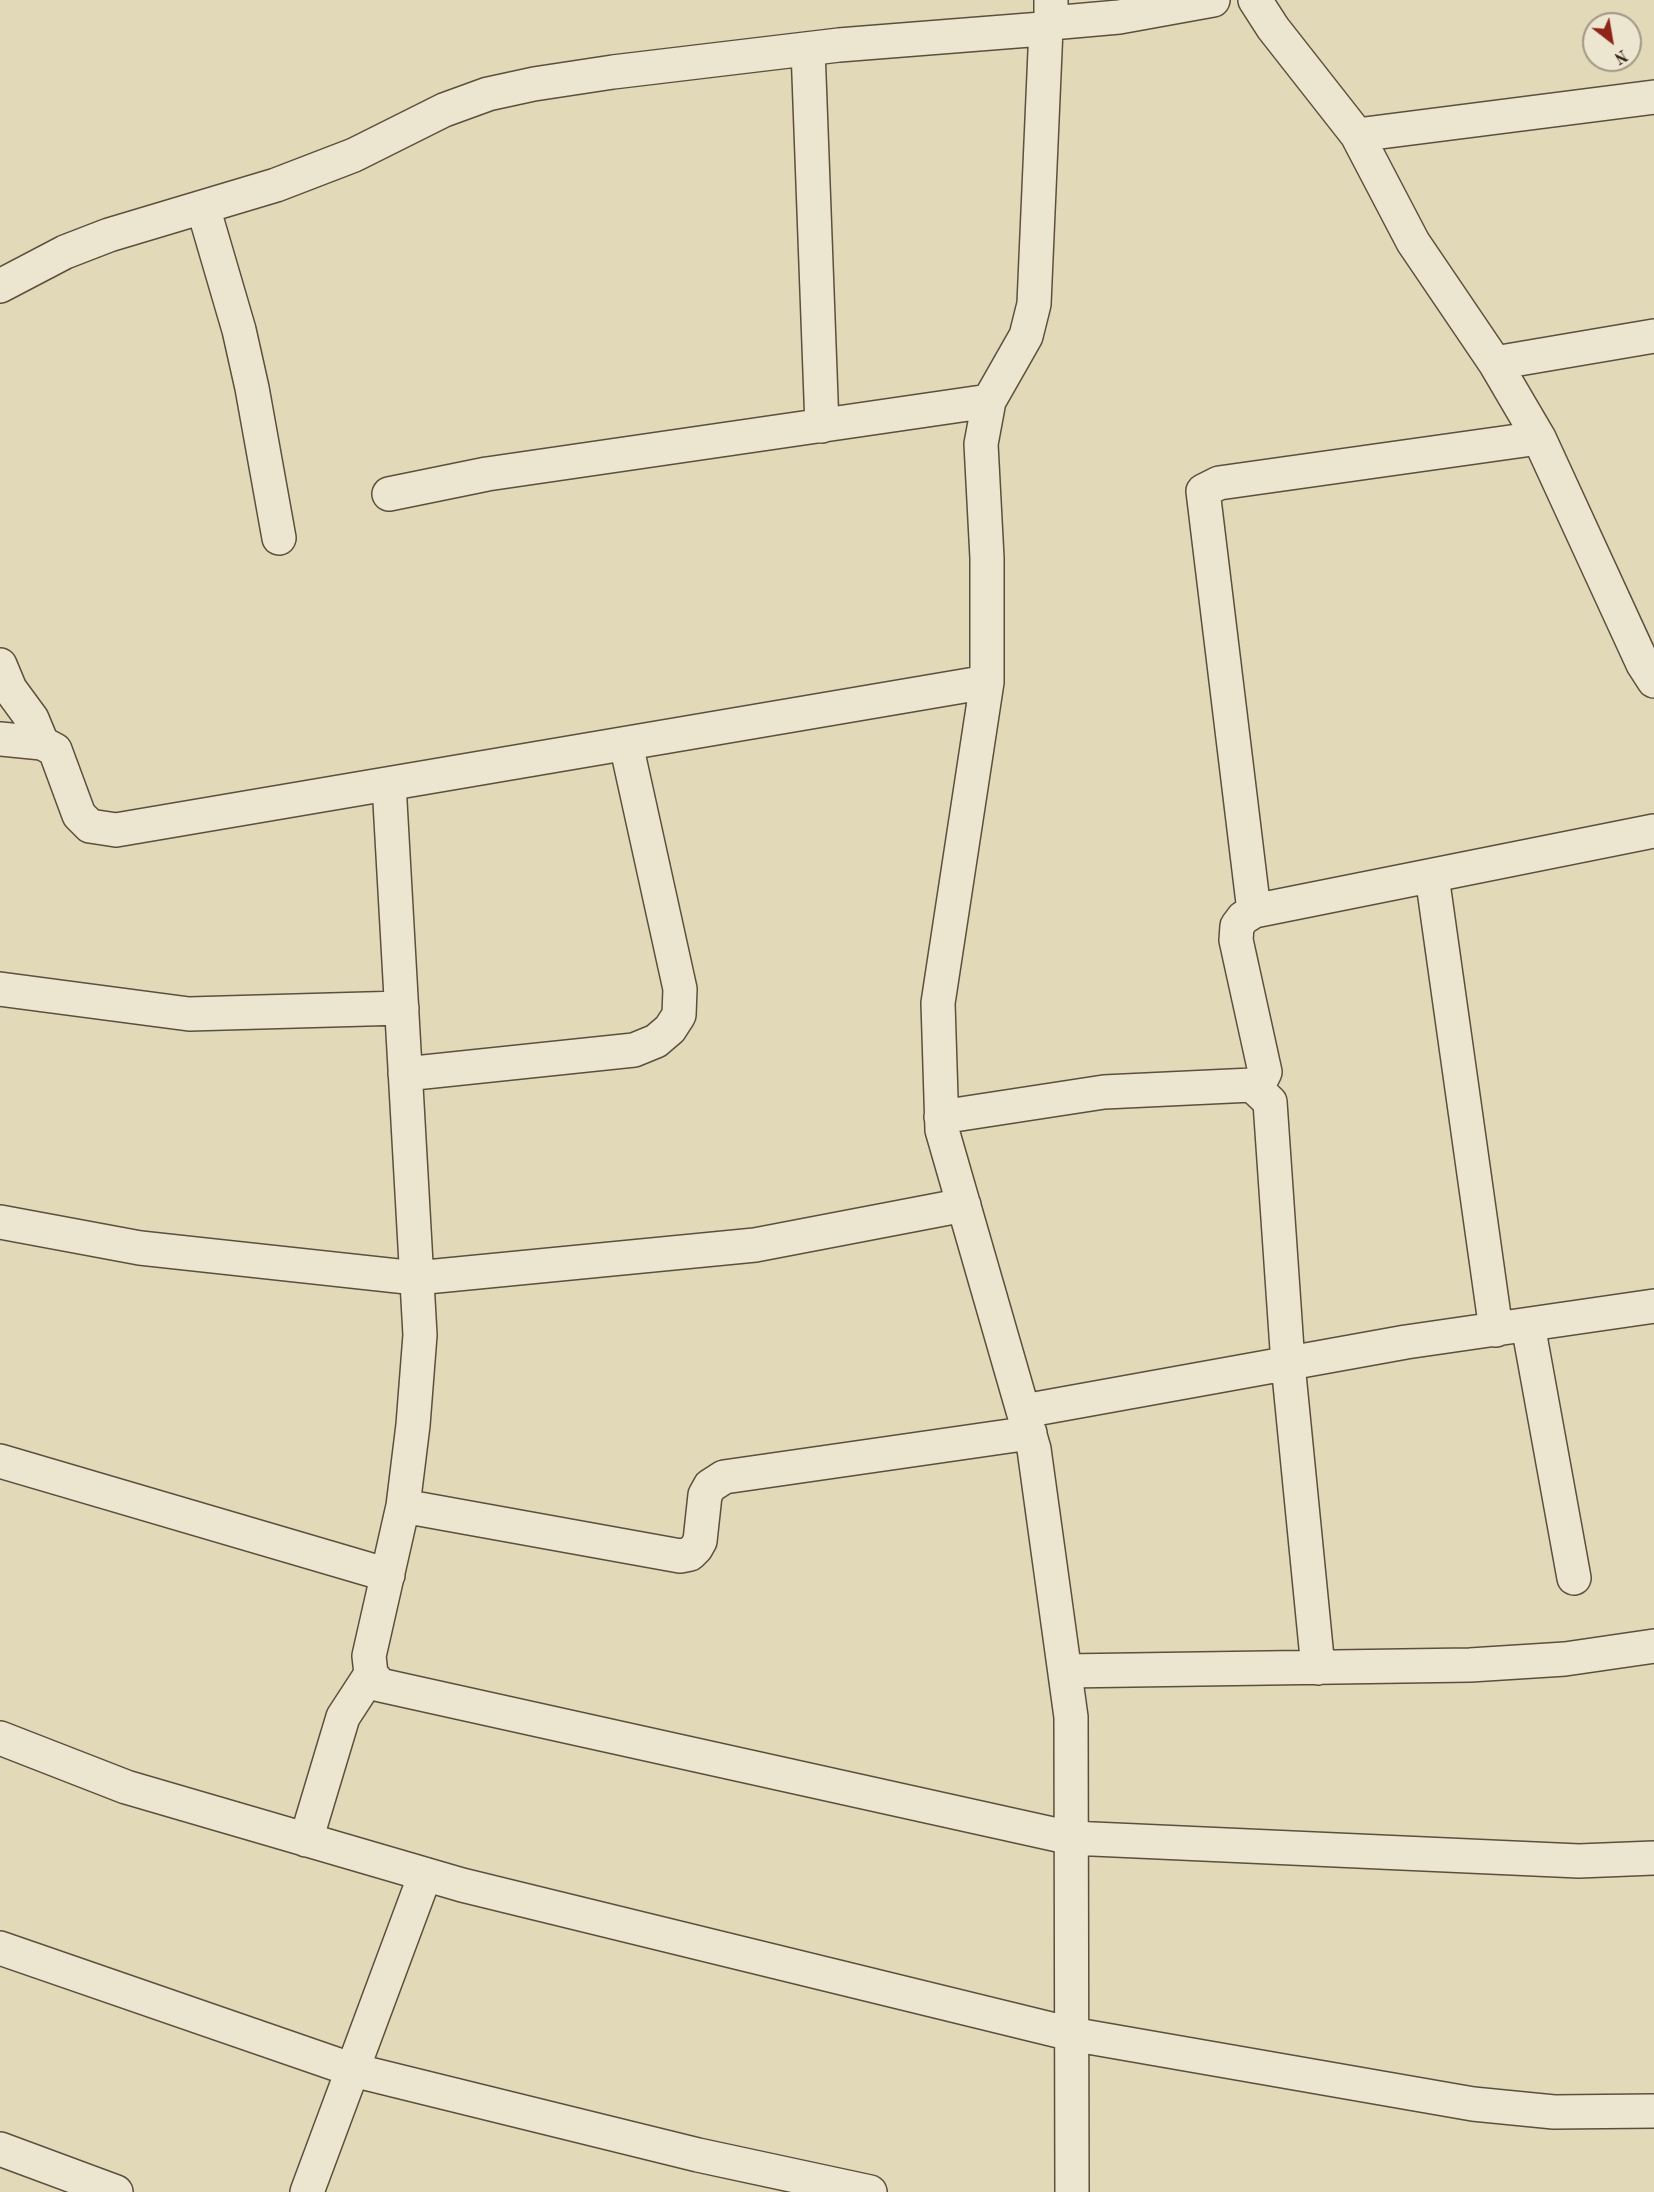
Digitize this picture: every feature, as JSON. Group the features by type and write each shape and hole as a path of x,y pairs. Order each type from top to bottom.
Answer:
{"street":[{"path":"0,286 76,248 148,222 276,185 354,155 444,110 488,94 534,84 614,72 808,50 1049,17 1119,17 1213,0"},
{"path":"1256,0 1273,28 1357,135 1413,242 1495,363 1539,438 1650,668"},
{"path":"1049,17 1034,304 1026,336 989,401 981,444 987,558 987,682 938,1003 942,1130 1027,1422 1071,1717 1071,2192"},
{"path":"808,50 822,426"},
{"path":"1357,135 1654,97"},
{"path":"203,207 247,365 279,538"},
{"path":"1495,363 1654,336"},
{"path":"390,494 487,474 989,401"},
{"path":"1254,911 1203,491 1219,483 1539,438"},
{"path":"0,665 10,689 32,719 42,743"},
{"path":"0,739 42,743 55,750 61,761 79,815 90,826 101,830 198,817 987,682"},
{"path":"405,1074 634,1050 656,1041 670,1029 679,1015 680,989 626,744"},
{"path":"389,784 420,1335 413,1425 403,1506 369,1656 371,1674 380,1685 1071,1838 1580,1861 1654,1858"},
{"path":"941,1117 1104,1092 1252,1085 1261,1080 1265,1072 1236,940 1237,926 1243,918 1254,911 1654,831"},
{"path":"1432,876 1496,1330"},
{"path":"0,989 189,1014 402,1008"},
{"path":"1252,1085 1270,1102 1288,1364 1318,1668"},
{"path":"0,1222 140,1248 416,1278 755,1245 964,1205"},
{"path":"403,1506 680,1556 696,1548 700,1541 705,1495 710,1486 724,1477 1027,1422 1288,1364 1406,1342 1654,1306"},
{"path":"1528,1325 1574,1578"},
{"path":"0,1461 388,1575"},
{"path":"1065,1671 1482,1665 1565,1659 1654,1646"},
{"path":"306,1839 343,1717 371,1674"},
{"path":"0,1738 126,1787 425,1875 1071,2034 1473,2104 1554,2112 1654,2111"},
{"path":"307,2192 425,1875"},
{"path":"0,1948 353,2070 698,2155 870,2192"},
{"path":"0,2149 116,2192"}]}
